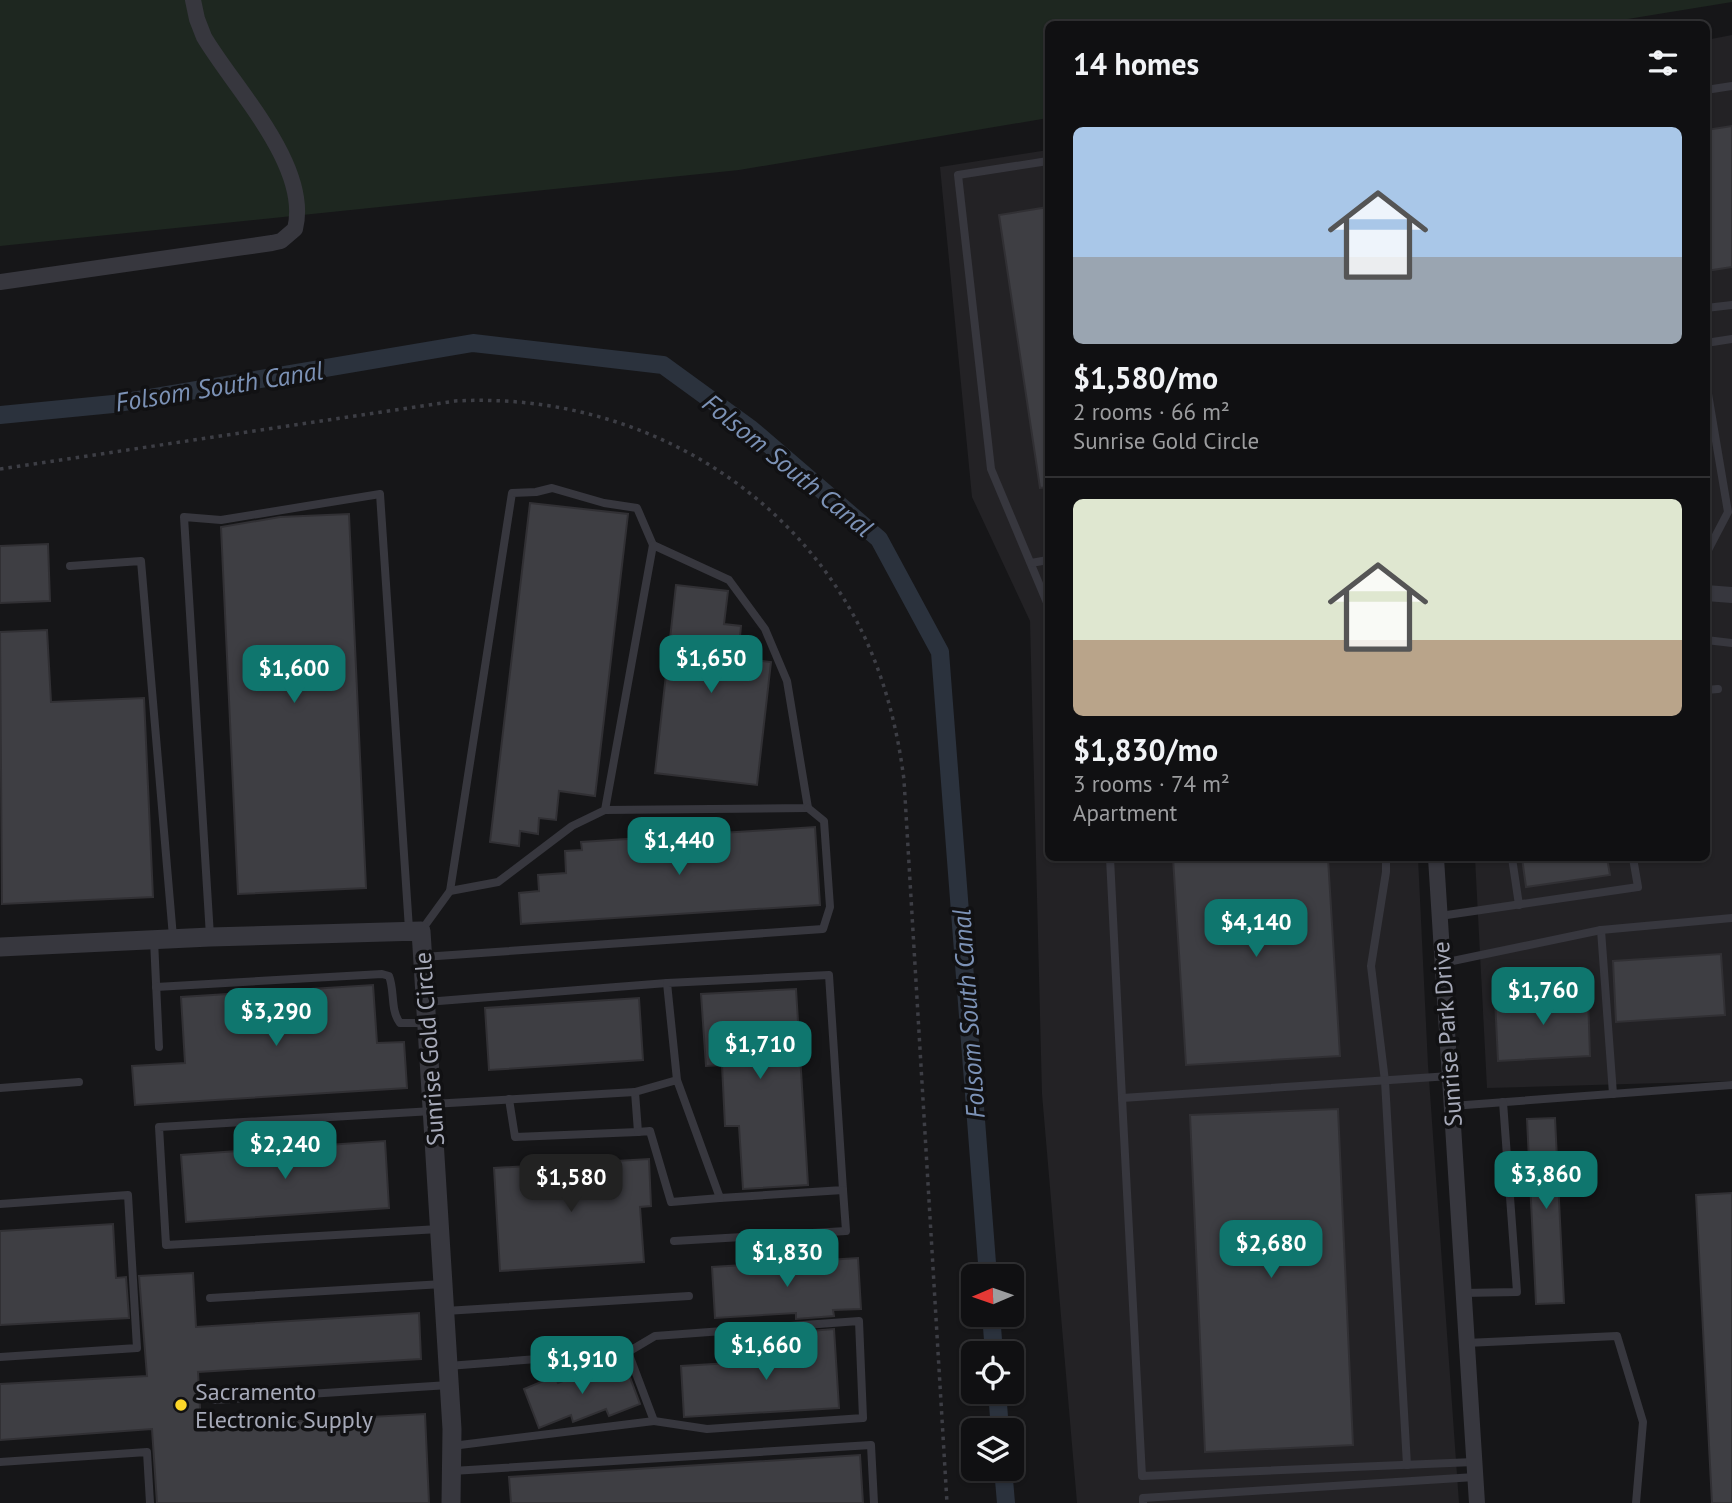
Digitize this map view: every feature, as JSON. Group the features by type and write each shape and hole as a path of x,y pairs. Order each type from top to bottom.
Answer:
{"street":[{"path":"0,282 272,243 281,240 295,229 297,202 293,182 280,152 204,37 193,0"},
{"path":"1710,593 1732,595"},
{"name":"Sunrise Park Drive","path":"1436,861 1477,1503"},
{"name":"Sunrise Gold Circle","path":"0,947 211,937 416,932 423,957 440,1229 452,1446 451,1503"}],"lane":[{"path":"1710,89 1732,86"},
{"path":"1045,161 958,175 991,469 1045,598"},
{"path":"1710,308 1732,305"},
{"path":"1710,342 1732,339"},
{"path":"1710,406 1728,512 1710,546"},
{"path":"416,932 450,891 512,493 552,488 604,503 637,508 653,545 605,810"},
{"path":"211,937 184,517 221,520 380,494 416,932"},
{"path":"653,545 729,580 765,629 787,681 808,808"},
{"path":"70,566 141,561 164,940 156,987 159,1046"},
{"path":"1031,563 1045,561"},
{"path":"1710,640 1732,643"},
{"path":"1710,690 1718,689"},
{"path":"423,957 823,929 830,907 824,821 808,808 605,810 572,826 498,882 450,891"},
{"path":"1110,861 1142,1476 1407,1465 1474,1470"},
{"path":"1386,861 1371,966 1385,1081 1407,1465"},
{"path":"1512,861 1519,905"},
{"path":"1440,916 1638,887 1634,861"},
{"path":"1443,963 1601,930 1732,918"},
{"path":"1601,930 1613,1094"},
{"path":"156,987 382,974 389,976 392,984 396,1017 400,1023 427,1023"},
{"path":"426,1002 667,983 829,975 846,1231 674,1241"},
{"path":"667,983 677,1080 720,1198"},
{"path":"1122,1098 1450,1076"},
{"path":"440,1229 166,1245 159,1127 432,1108 509,1099 635,1092 677,1080"},
{"path":"0,1088 79,1082"},
{"path":"1451,1106 1732,1085"},
{"path":"635,1092 638,1132"},
{"path":"509,1099 515,1137 650,1131 671,1202 843,1191"},
{"path":"1463,1293 1517,1292 1503,1102"},
{"path":"0,1204 128,1195 137,1348 0,1357"},
{"path":"210,1298 443,1284"},
{"path":"445,1311 690,1296"},
{"path":"215,1400 449,1376 628,1352 654,1336 859,1321 863,1418 707,1429 654,1421 452,1446"},
{"path":"1466,1343 1617,1336 1643,1422 1636,1503"},
{"path":"628,1352 654,1421"},
{"path":"452,1471 871,1444 874,1503"},
{"path":"0,1462 147,1452 150,1503"},
{"path":"1143,1503 1143,1498 1474,1470"}],"path":[{"path":"0,469 455,401 520,401 601,416 662,438 720,471 770,510 804,545 827,574 855,618 878,667 900,747 947,1503"}],"shaded area":[{"path":"0,0 1732,0 1615,21 1045,21 1045,119 739,170 0,246"},
{"path":"1732,35 1732,1081 1487,1088 1475,861 1710,861 1710,39"},
{"path":"1045,150 1045,861 1418,861 1428,1065 1459,1503 1077,1503 1042,1094 1030,621 972,497 940,167"}],"building":[{"path":"1732,126 1732,267 1710,270 1710,129"},
{"path":"1045,207 1045,487 1040,488 999,215"},
{"path":"530,503 628,514 595,796 559,791 556,820 539,818 538,834 520,831 519,846 490,842"},
{"path":"349,514 366,888 238,894 221,527 280,517"},
{"path":"48,544 50,601 0,603 0,546"},
{"path":"676,585 728,591 724,624 741,626 738,658 771,662 757,785 655,773"},
{"path":"47,630 51,702 144,698 153,897 2,904 0,632"},
{"path":"815,827 820,905 521,924 519,893 539,891 538,875 566,873 565,851 582,850 581,842"},
{"path":"1173,861 1328,861 1340,1056 1186,1065"},
{"path":"1522,861 1608,861 1610,875 1526,887"},
{"path":"1721,954 1725,1015 1616,1022 1613,961"},
{"path":"373,985 377,1043 404,1042 407,1088 135,1105 132,1066 185,1063 181,997"},
{"path":"796,989 808,1185 743,1189 739,1126 725,1126 722,1065 706,1066 701,994"},
{"path":"1588,994 1590,1056 1498,1061 1495,999"},
{"path":"639,998 643,1060 489,1070 485,1008"},
{"path":"1338,1109 1353,1445 1205,1452 1190,1115"},
{"path":"1555,1118 1564,1303 1536,1304 1527,1119"},
{"path":"385,1141 389,1208 186,1222 181,1155"},
{"path":"649,1159 651,1206 640,1207 644,1262 500,1271 494,1168"},
{"path":"1732,1193 1732,1503 1712,1503 1696,1195"},
{"path":"113,1224 116,1278 126,1277 129,1318 0,1325 0,1231"},
{"path":"858,1258 861,1309 833,1310 834,1316 796,1319 796,1313 715,1318 712,1267"},
{"path":"193,1273 196,1327 419,1313 421,1359 198,1372 201,1426 425,1414 429,1503 157,1503 152,1429 0,1440 0,1384 147,1376 139,1276"},
{"path":"834,1329 839,1408 684,1417 681,1366 799,1359 797,1332"},
{"path":"625,1364 640,1404 609,1416 606,1409 573,1422 571,1415 539,1428 524,1389 555,1376 558,1383 589,1371 592,1378"},
{"path":"860,1455 863,1503 511,1503 509,1477"}],"waterway":[{"name":"Folsom South Canal","path":"0,415 113,404 473,343 663,365 751,429 879,539 940,652 987,1264"},
{"name":"Folsom South Canal","path":"992,1327 993,1341"},
{"name":"Folsom South Canal","path":"998,1404 999,1418"},
{"name":"Folsom South Canal","path":"1004,1481 1006,1503"}],"place":[{"name":"Sacramento Electronic Supply","path":"181,1405"}]}
